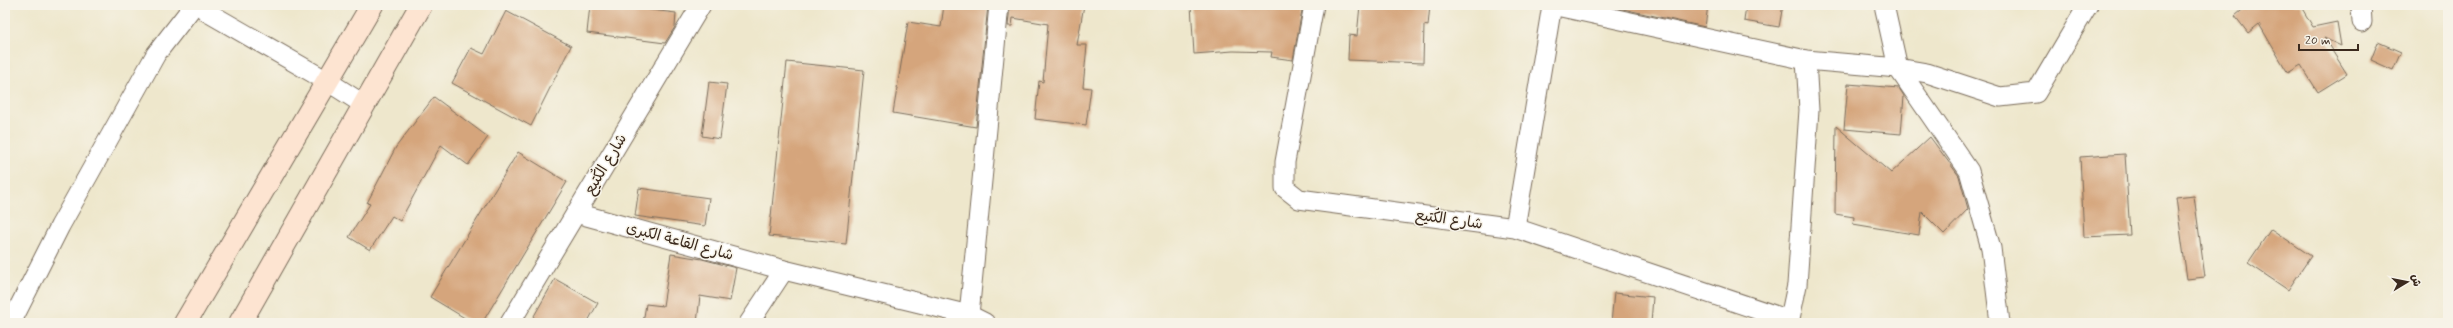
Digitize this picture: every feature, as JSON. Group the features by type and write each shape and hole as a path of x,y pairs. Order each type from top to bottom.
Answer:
{"main road":[{"path":"184,323 372,5"},
{"path":"240,323 363,104 421,5"}],"street":[{"path":"11,323 60,226 156,54 194,5"},
{"path":"201,5 206,12 328,81 363,104"},
{"name":"شارع الكُتيع","path":"510,323 701,5"},
{"path":"977,319 999,5"},
{"name":"شارع الكُتيع","path":"1314,5 1285,162 1285,188 1300,199 1515,228 1789,321"},
{"path":"1515,228 1552,5 1806,60 1898,68 1928,73 2000,97 2036,93 2088,5"},
{"path":"1884,5 1898,68 1969,171 1991,248 2000,323"},
{"path":"1789,321 1797,285 1809,110 1806,60"},
{"name":"شارع القاعة الكبرى","path":"576,212 784,270 977,319"},
{"path":"749,323 784,270"}],"building":[{"path":"590,5 610,5 676,13 675,27 665,43 587,33"},
{"path":"944,5 988,5 976,127 893,113 908,22 941,27"},
{"path":"1010,5 1084,5 1077,45 1087,45 1083,87 1091,88 1086,125 1035,119 1039,81 1043,82 1048,24 1013,18 1012,26 1008,26"},
{"path":"1191,5 1279,7 1279,5 1303,5 1293,60 1271,57 1272,52 1233,51 1194,54"},
{"path":"1360,5 1430,5 1428,26 1424,25 1423,63 1348,60 1349,35 1357,36"},
{"path":"1609,5 1708,5 1705,27"},
{"path":"1746,5 1783,5 1779,27 1744,21"},
{"path":"2248,5 2300,5 2313,27 2337,22 2341,46 2324,38 2347,74 2318,92 2301,65 2288,73 2259,24 2248,33 2235,16"},
{"path":"506,11 571,46 531,126 452,83 471,48 484,54"},
{"path":"2378,42 2401,52 2393,70 2371,60"},
{"path":"787,62 864,70 846,244 769,236"},
{"path":"709,82 727,84 720,139 702,136"},
{"path":"1848,84 1899,88 1904,96 1901,134 1844,129"},
{"path":"434,97 488,137 468,165 441,145 400,221 392,216 370,250 349,237 370,204 367,203 396,147"},
{"path":"1836,126 1891,173 1930,137 1959,176 1968,209 1944,234 1922,212 1919,235 1853,224 1854,217 1835,214"},
{"path":"518,152 567,182 482,323 473,323 430,297"},
{"path":"2125,154 2130,235 2084,237 2080,157"},
{"path":"639,188 709,198 705,226 635,216"},
{"path":"2194,196 2205,277 2187,279 2176,198"},
{"path":"2271,229 2311,256 2288,290 2248,263"},
{"path":"671,254 702,259 736,268 730,301 700,296 697,323 643,323 646,304 663,306"},
{"path":"555,279 598,303 587,323 530,323"},
{"path":"1614,293 1653,297 1651,323 1611,323"}]}
